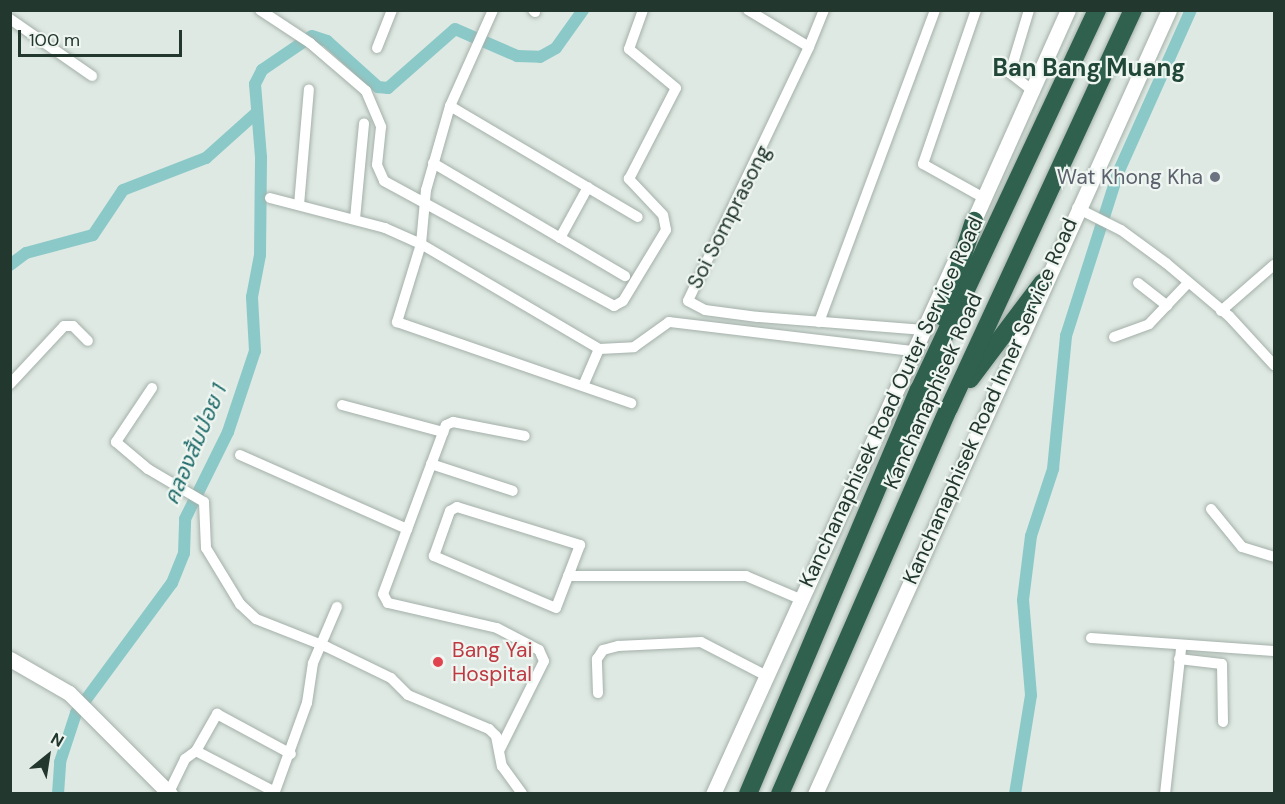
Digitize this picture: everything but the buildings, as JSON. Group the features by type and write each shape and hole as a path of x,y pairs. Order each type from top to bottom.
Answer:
{"highway":[{"name":"Kanchanaphisek Road","path":"748,794 919,390 1097,10"},
{"name":"Kanchanaphisek Road","path":"780,794 948,408 1133,10"},
{"path":"919,390 974,220"},
{"path":"948,408 1043,282"}],"main road":[{"name":"Kanchanaphisek Road Outer Service Road","path":"713,794 922,330 1034,92 1068,10"},
{"name":"Kanchanaphisek Road Inner Service Road","path":"815,794 1043,282 1167,16"},
{"path":"10,659 69,693 170,793"}],"street":[{"path":"260,10 310,43 366,91 376,108 381,127 378,174 398,191 424,202 604,303 623,301 667,221 629,178 676,88 629,49 643,10"},
{"path":"377,48 392,10"},
{"path":"493,10 450,106 424,202 421,244 397,322 630,403"},
{"path":"748,10 809,47 824,10"},
{"path":"819,322 936,10"},
{"path":"976,10 923,164 984,198"},
{"path":"1029,10 1010,73 1034,92"},
{"path":"10,19 92,76"},
{"name":"Soi Somprasong","path":"809,47 688,301 705,310 922,330"},
{"path":"299,206 309,89"},
{"path":"450,106 638,217"},
{"path":"355,219 364,123"},
{"path":"433,163 625,276"},
{"path":"560,238 588,187"},
{"path":"270,198 355,219 421,244 599,349 634,347 669,322 913,351"},
{"path":"1077,208 1121,230 1221,311 1275,365"},
{"path":"1221,311 1275,266"},
{"path":"1138,283 1167,306"},
{"path":"1114,337 1149,324 1187,284"},
{"path":"10,384 64,326 73,326 88,341"},
{"path":"583,386 599,349"},
{"path":"152,388 116,442 148,470 204,502 206,548 228,590 256,619 489,729 500,748 502,766 522,794"},
{"path":"342,405 443,432"},
{"path":"500,748 544,661 539,650 497,628 388,603 383,594 443,432 453,422 525,436"},
{"path":"240,455 407,529"},
{"path":"431,464 513,491"},
{"path":"457,507 580,545 568,576 552,609 434,554 450,511 457,507"},
{"path":"1211,509 1242,547 1275,557"},
{"path":"568,576 746,576 800,599"},
{"path":"196,751 274,793 291,754 320,648 337,607"},
{"path":"1091,638 1222,664 1223,722"},
{"path":"597,693 597,659 603,651 618,646 702,642 767,676"},
{"path":"1180,654 1275,651"},
{"path":"1165,794 1180,654"},
{"path":"170,793 185,759 196,751 217,714 291,754"}],"waterway":[{"name":"คลองส้มป่อย 1","path":"58,794 60,762 76,713 172,583 184,553 185,519 228,432 255,351 252,297 260,255 261,157 255,84 262,70 312,36 327,41 378,87 388,88 455,29 517,56 540,57 556,48 583,10"},
{"path":"1015,794 1031,695 1023,600 1031,536 1053,469 1066,336 1118,173 1191,10"},
{"path":"10,265 26,253 93,235 123,190 206,158 255,114"}],"place":[{"name":"Wat Khong Kha","path":"1215,177"},
{"name":"Bang Yai Hospital","path":"438,662"}],"district":[{"name":"Ban Bang Muang","path":"1089,68"}]}
